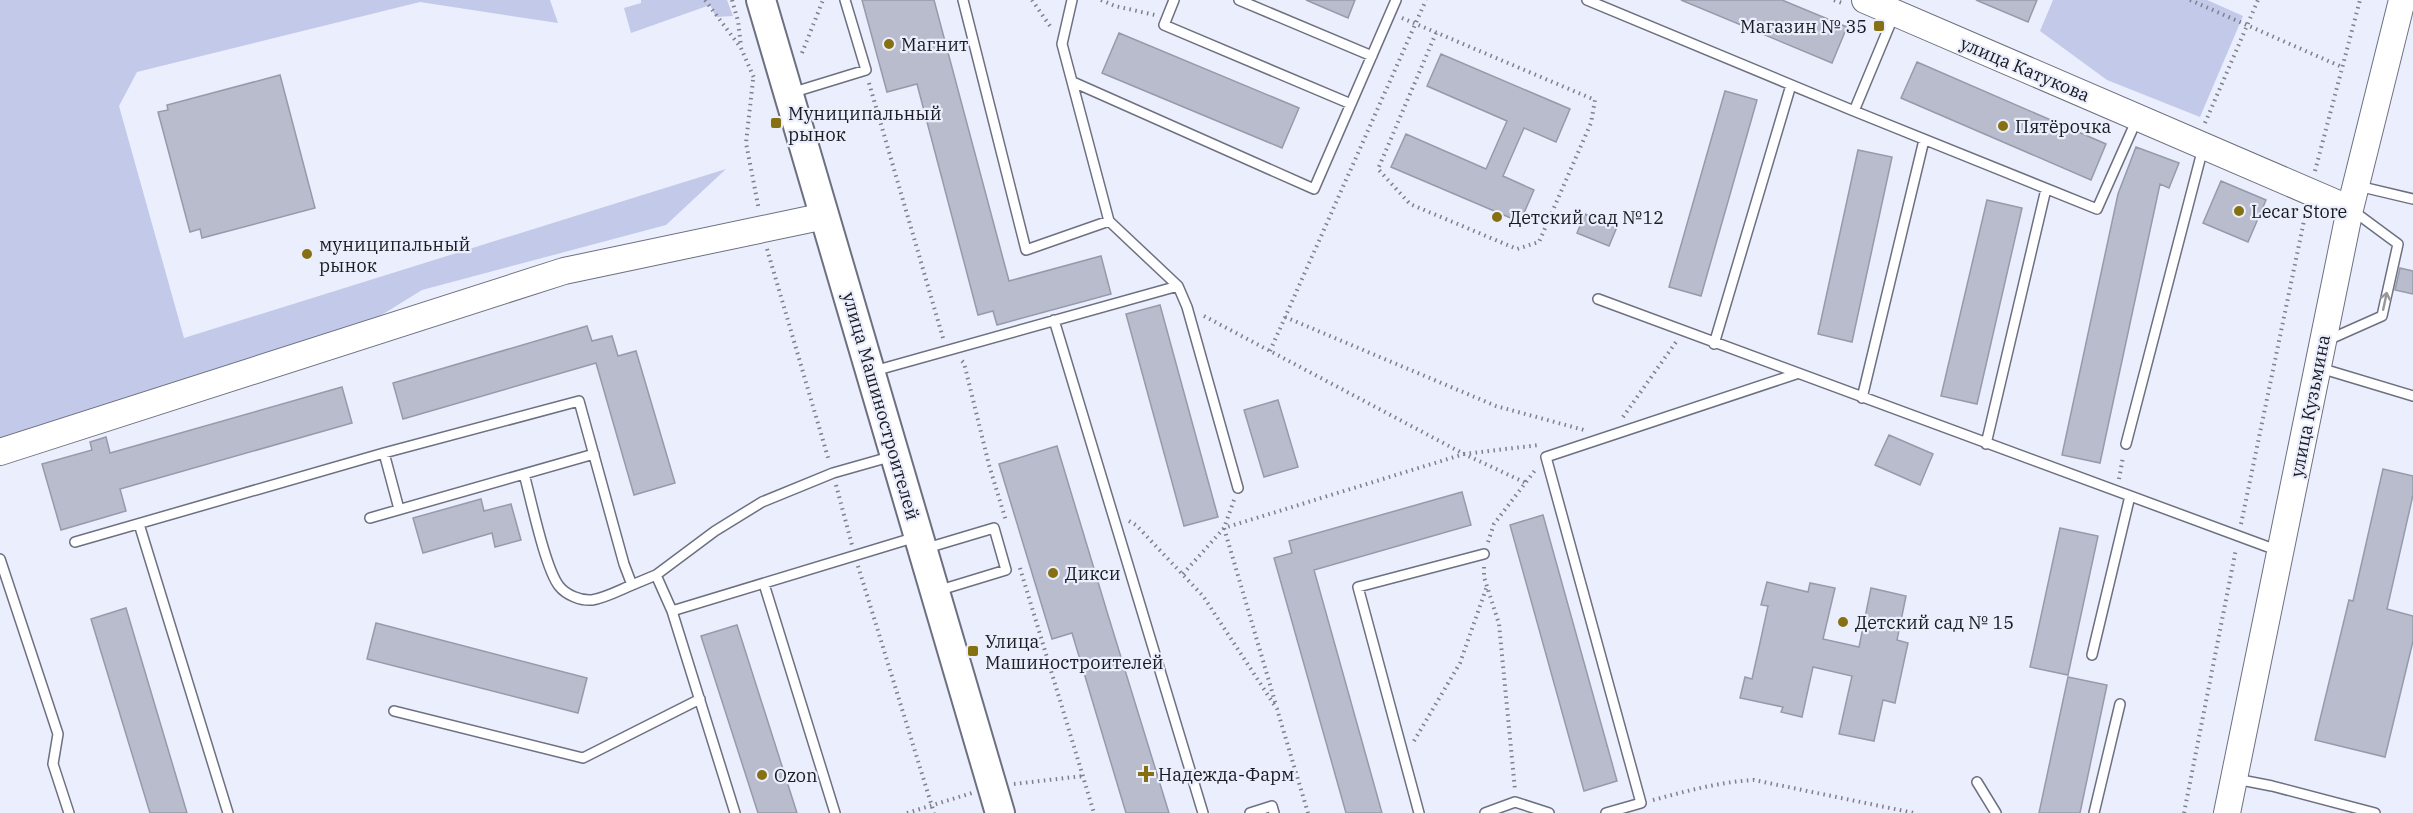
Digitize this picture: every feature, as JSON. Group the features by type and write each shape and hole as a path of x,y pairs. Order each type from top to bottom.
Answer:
{"main road":[{"name":"улица Машиностроителей","path":"761,0 1000,813"}],"street":[{"name":"улица Катукова","path":"1866,0 2310,191 2353,197"},
{"name":"улица Кузьмина","path":"2227,813 2353,197 2403,0"},
{"path":"0,452 564,271 825,216"}],"lane":[{"path":"789,93 866,70 845,0"},
{"path":"963,0 1026,250 1108,221"},
{"path":"1072,0 1062,44 1108,221 1178,285 1187,307 1238,488"},
{"path":"1174,0 1164,25 1351,104"},
{"path":"1239,0 1372,56"},
{"path":"1073,82 1314,189 1396,0"},
{"path":"1587,0 2097,209 2138,117"},
{"path":"1854,111 1895,13"},
{"path":"1714,344 1791,85"},
{"path":"1862,398 1924,140"},
{"path":"2126,444 2201,144"},
{"path":"1986,444 2046,189"},
{"path":"2353,197 2413,199"},
{"path":"2321,355 2382,316 2398,244 2353,197"},
{"path":"870,372 1178,285"},
{"path":"1598,299 1714,344 2281,552"},
{"path":"1054,320 1203,813"},
{"path":"2321,355 2413,396"},
{"path":"1606,813 1641,803 1546,457 1796,374"},
{"path":"75,542 384,453 579,401 624,564 632,585"},
{"path":"384,453 399,509"},
{"path":"370,518 594,454"},
{"path":"524,474 553,577 560,587 572,597 592,600 656,575 714,531 762,502 832,473 895,456"},
{"path":"2092,655 2130,496"},
{"path":"139,524 228,813"},
{"path":"672,611 855,556 994,528 1006,570 935,592"},
{"path":"1419,813 1358,587 1484,554"},
{"path":"0,559 58,734 53,764 69,813"},
{"path":"656,575 672,611 735,813"},
{"path":"764,584 835,813"},
{"path":"394,711 583,758 700,699"},
{"path":"2094,813 2120,704"},
{"path":"2234,779 2272,786 2375,813"},
{"path":"1977,782 1996,813"},
{"path":"1485,813 1515,802 1549,813"},
{"path":"1250,813 1272,806 1274,813"}],"path":[{"path":"732,0 738,21 741,48"},
{"path":"801,57 823,0"},
{"path":"1032,0 1062,44"},
{"path":"1101,0 1115,6 1167,18"},
{"path":"1270,351 1426,0"},
{"path":"2190,0 2342,67"},
{"path":"2201,144 2209,112 2258,0"},
{"path":"2184,813 2238,536 2310,191 2360,0"},
{"path":"1390,13 1595,100 1591,123 1539,242 1516,249 1410,204 1378,169 1436,33"},
{"path":"866,70 948,350 964,363 989,465 1007,523"},
{"path":"753,80 746,143 762,230 855,556 934,813"},
{"path":"1187,307 1464,454 1526,483"},
{"path":"1285,317 1496,406 1609,436 1683,332"},
{"path":"1224,528 1280,513 1464,454 1542,444"},
{"path":"2117,491 2126,444"},
{"path":"1515,802 1499,624 1484,577 1484,554 1494,525 1546,457"},
{"path":"1183,574 1224,528 1238,488"},
{"path":"1111,510 1136,525 1203,596 1277,709"},
{"path":"1224,528 1308,813"},
{"path":"1017,557 1094,813"},
{"path":"1405,758 1460,663 1487,585"},
{"path":"906,813 992,786 1083,776"},
{"path":"1641,803 1708,785 1754,780 1914,813"}],"shaded area":[{"path":"0,0 550,0 558,23 420,2 137,72 119,106 184,338 726,169 666,225 422,290 375,319 0,438"},
{"path":"641,0 727,0 733,16 716,17 710,5 631,33 624,8 641,3"},
{"path":"2053,0 2207,0 2243,16 2200,117 2107,80 2040,31"}],"building":[{"path":"862,0 934,0 1009,281 1101,256 1111,294 997,325 993,311 978,315 917,84 887,92"},
{"path":"1306,0 1355,0 1348,18"},
{"path":"1681,0 1782,0 1847,27 1832,63"},
{"path":"1976,0 2037,0 2028,22"},
{"path":"1119,33 1299,108 1282,148 1102,73"},
{"path":"1441,54 1570,109 1556,142 1524,128 1503,176 1534,190 1520,222 1391,167 1406,134 1486,169 1507,121 1427,86"},
{"path":"1917,62 2106,144 2091,180 1901,98"},
{"path":"280,75 315,208 202,238 200,229 190,232 158,112 168,110 167,105"},
{"path":"1725,91 1757,100 1701,296 1669,287"},
{"path":"2136,147 2179,163 2169,188 2160,184 2100,463 2062,455 2118,194"},
{"path":"1858,150 1892,157 1852,342 1818,334"},
{"path":"2221,181 2266,200 2248,242 2203,223"},
{"path":"1987,200 2022,208 1977,404 1941,396"},
{"path":"1585,214 1617,227 1609,246 1577,233"},
{"path":"2400,268 2413,271 2413,294 2395,290"},
{"path":"1160,305 1218,517 1184,526 1126,314"},
{"path":"587,326 592,341 612,336 618,356 636,351 675,483 634,495 596,363 403,419 393,383"},
{"path":"342,387 352,423 120,489 126,511 61,530 42,464 92,450 90,442 106,437 110,453"},
{"path":"1278,400 1298,467 1264,477 1244,410"},
{"path":"1889,435 1933,454 1920,485 1875,465"},
{"path":"1057,446 1169,813 1126,813 1072,633 1052,639 999,464"},
{"path":"2383,469 2413,476 2413,495 2387,609 2413,616 2413,641 2385,757 2315,740 2349,600 2353,601"},
{"path":"1462,492 1471,525 1314,570 1382,813 1346,813 1274,558 1292,553 1289,541"},
{"path":"481,499 484,511 511,504 521,540 495,547 492,533 423,553 413,518"},
{"path":"1543,515 1617,781 1584,791 1510,525"},
{"path":"2060,528 2098,536 2068,675 2030,667"},
{"path":"1767,582 1808,592 1810,583 1835,588 1823,639 1859,647 1871,588 1906,596 1897,640 1908,643 1895,703 1883,700 1874,741 1839,734 1852,676 1813,667 1802,717 1781,712 1783,707 1740,698 1745,677 1752,679 1768,606 1761,605"},
{"path":"126,608 187,813 150,813 91,619"},
{"path":"376,623 587,678 578,713 367,659"},
{"path":"737,625 797,813 758,813 701,636"},
{"path":"2068,677 2107,685 2080,813 2039,813"}],"place":[{"name":"Магазин № 35","path":"1879,26"},
{"name":"Магнит","path":"889,44"},
{"name":"Муниципальный рынок","path":"776,123"},
{"name":"Пятёрочка","path":"2003,126"},
{"name":"Lecar Store","path":"2239,211"},
{"name":"Детский сад №12","path":"1497,217"},
{"name":"муниципальный рынок","path":"307,254"},
{"name":"Дикси","path":"1053,573"},
{"name":"Детский сад № 15","path":"1843,622"},
{"name":"Улица Машиностроителей","path":"973,651"},
{"name":"Надежда-Фарм","path":"1146,774"},
{"name":"Ozon","path":"762,775"}]}
